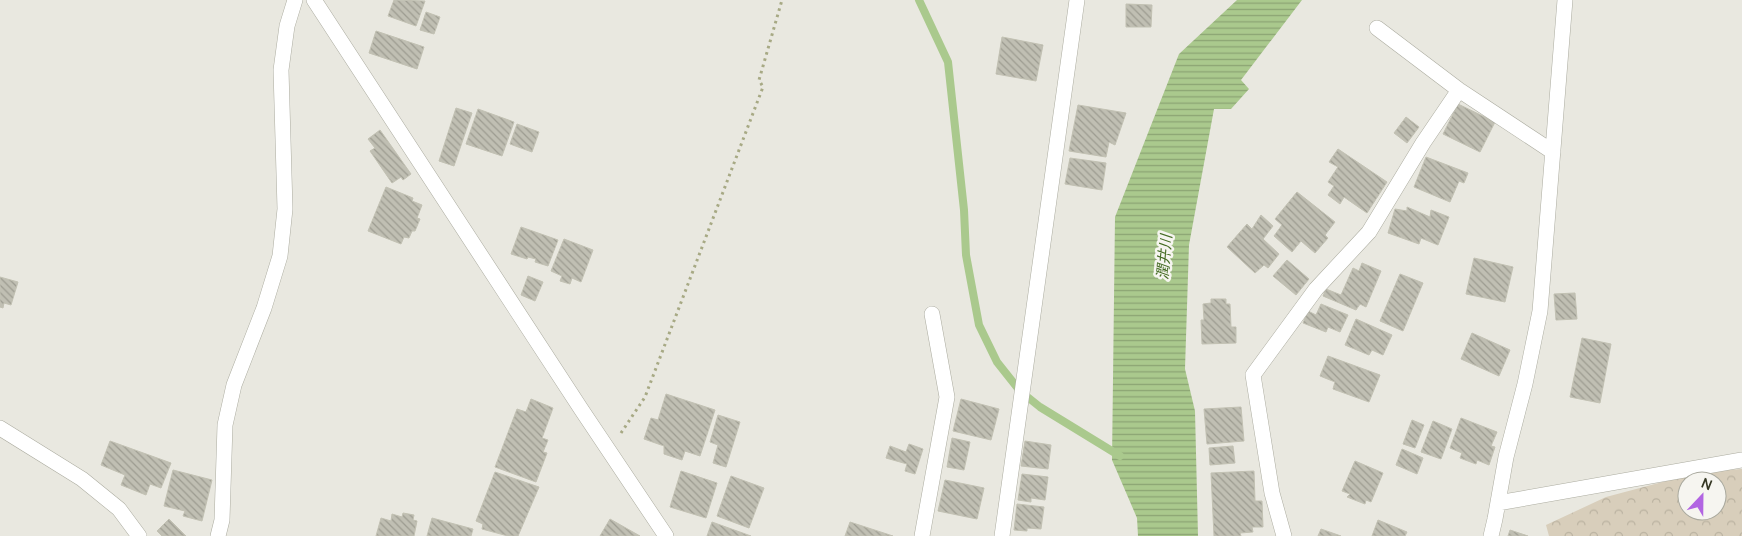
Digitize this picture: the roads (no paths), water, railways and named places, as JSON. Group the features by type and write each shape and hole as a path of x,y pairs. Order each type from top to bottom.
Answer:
{"street":[{"path":"218,536 222,520 225,425 234,385 264,308 280,256 285,209 281,70 287,26 295,0"},
{"path":"314,0 666,536"},
{"path":"1002,536 1077,0"},
{"path":"1491,536 1506,457 1525,384 1540,311 1565,0"},
{"path":"1377,28 1459,90 1553,152"},
{"path":"1284,536 1272,493 1253,375 1316,289 1369,232 1423,142 1459,90"},
{"path":"922,536 947,397 932,314"},
{"path":"0,428 82,479 119,508 139,536"},
{"path":"1498,503 1742,460"}],"water":[{"name":"潤井川","path":"1237,0 1302,0 1241,80 1249,89 1231,109 1214,109 1189,245 1185,369 1195,411 1198,536 1138,536 1137,518 1112,460 1115,217 1179,54"}],"waterway":[{"path":"919,0 948,62 964,210 966,255 979,325 997,362 1020,391 1040,407 1120,456"}]}
